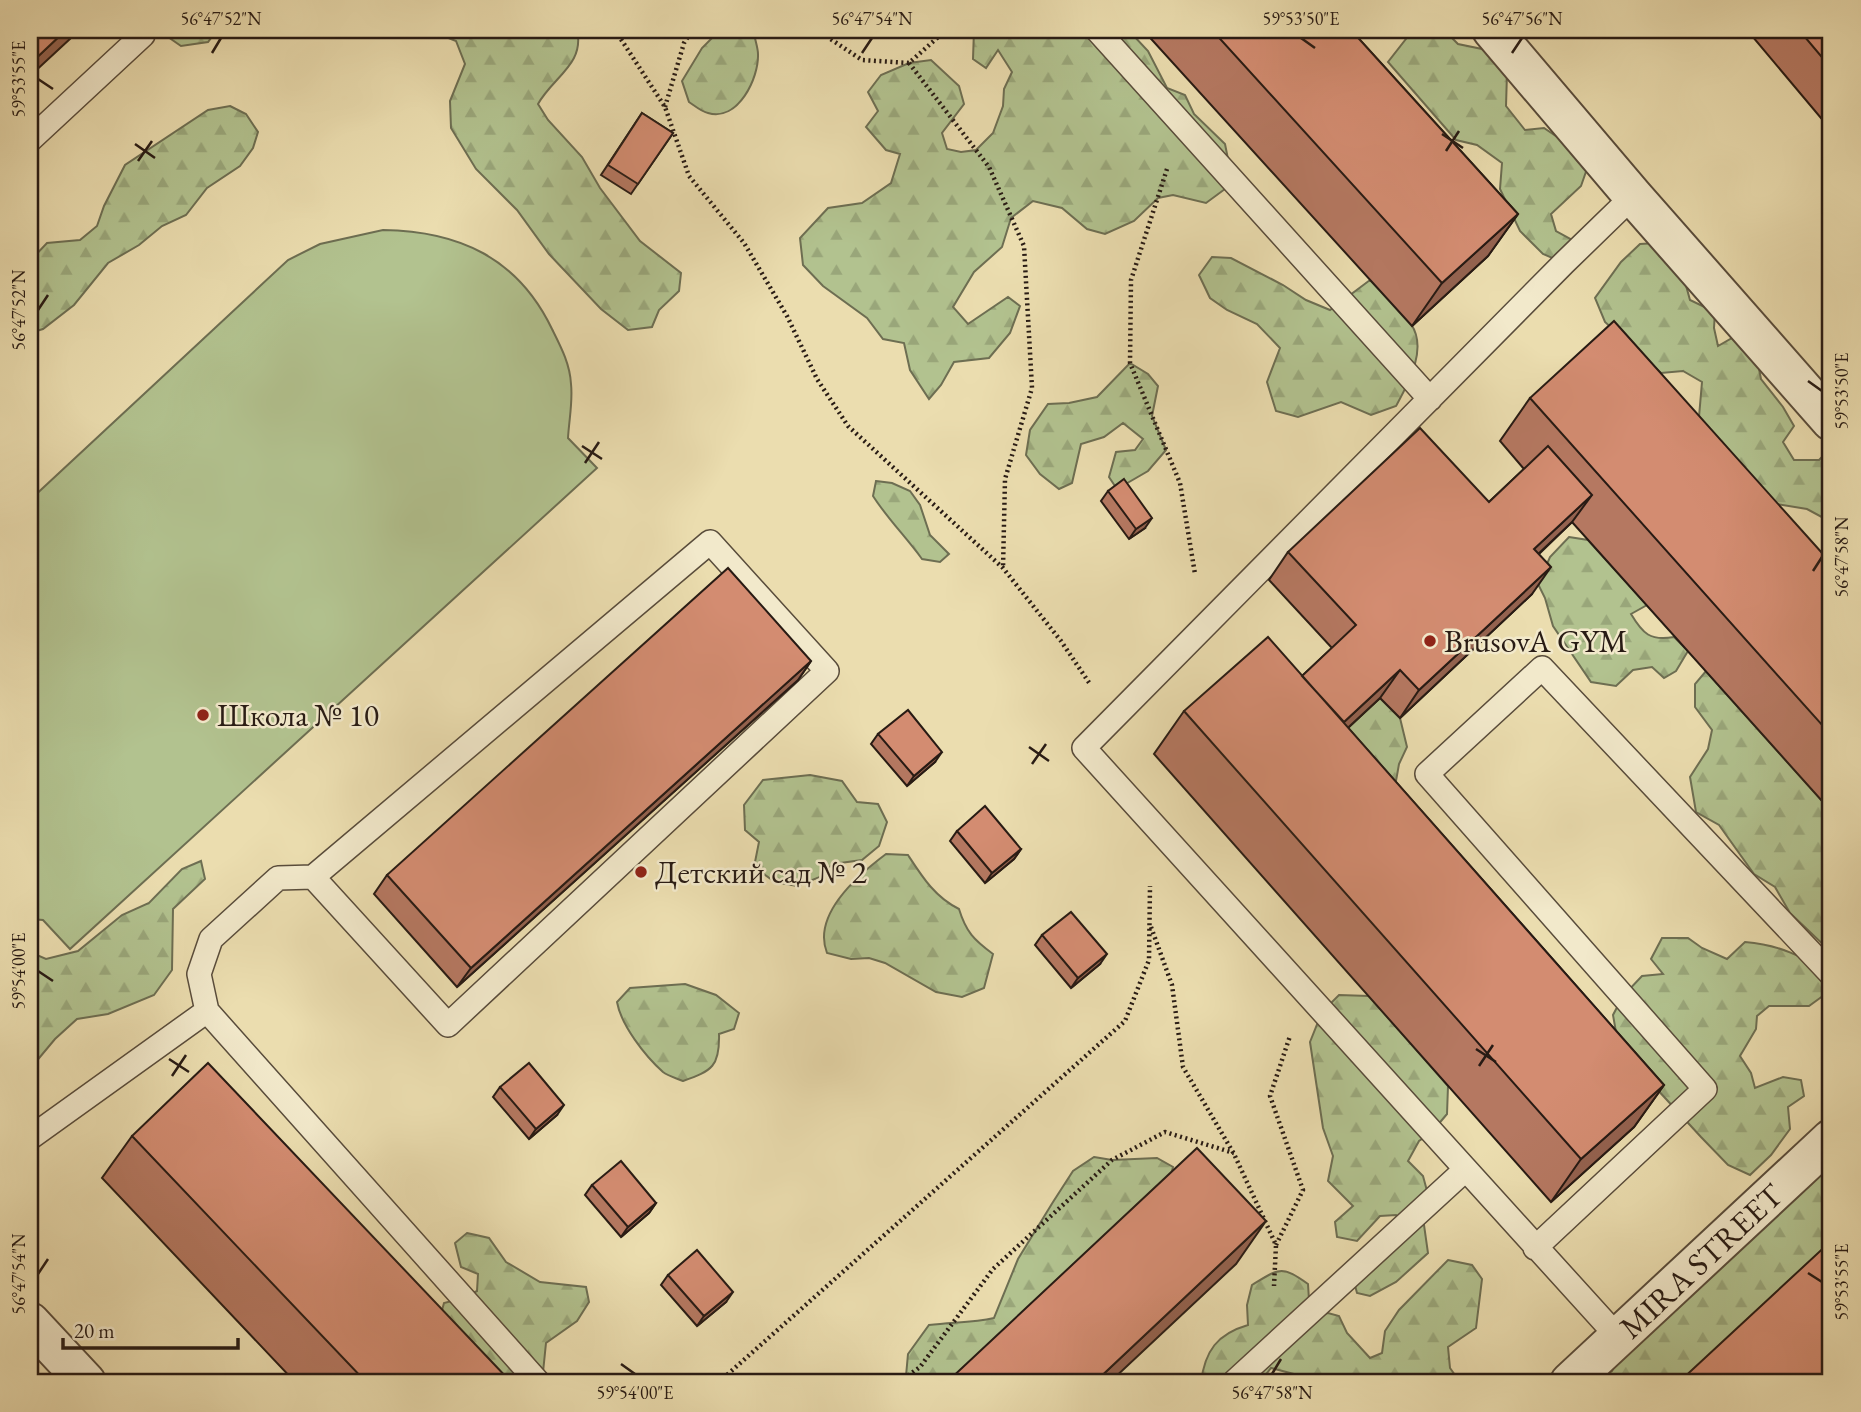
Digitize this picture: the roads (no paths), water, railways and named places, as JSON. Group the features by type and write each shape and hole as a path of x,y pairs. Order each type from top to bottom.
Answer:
{"street":[{"path":"1492,30 1633,196 1831,421"},
{"name":"MIRA STREET","path":"1570,1382 1831,1139"},
{"path":"30,1322 86,1382"}],"lane":[{"path":"30,140 143,35 139,30"},
{"path":"1097,30 1430,399"},
{"path":"1618,1337 1084,748 1633,196"},
{"path":"313,877 448,1025 827,671 710,542 313,877 278,878 211,939 200,974 207,1011 538,1382"},
{"path":"1535,1248 1705,1089 1427,774 1503,703 1542,668 1831,974"},
{"path":"30,1138 207,1011"},
{"path":"1234,1382 1465,1170"}],"place":[{"name":"BrusovA GYM","path":"1430,641"},
{"name":"Школа № 10","path":"203,715"},
{"name":"Детский сад № 2","path":"641,872"}]}
